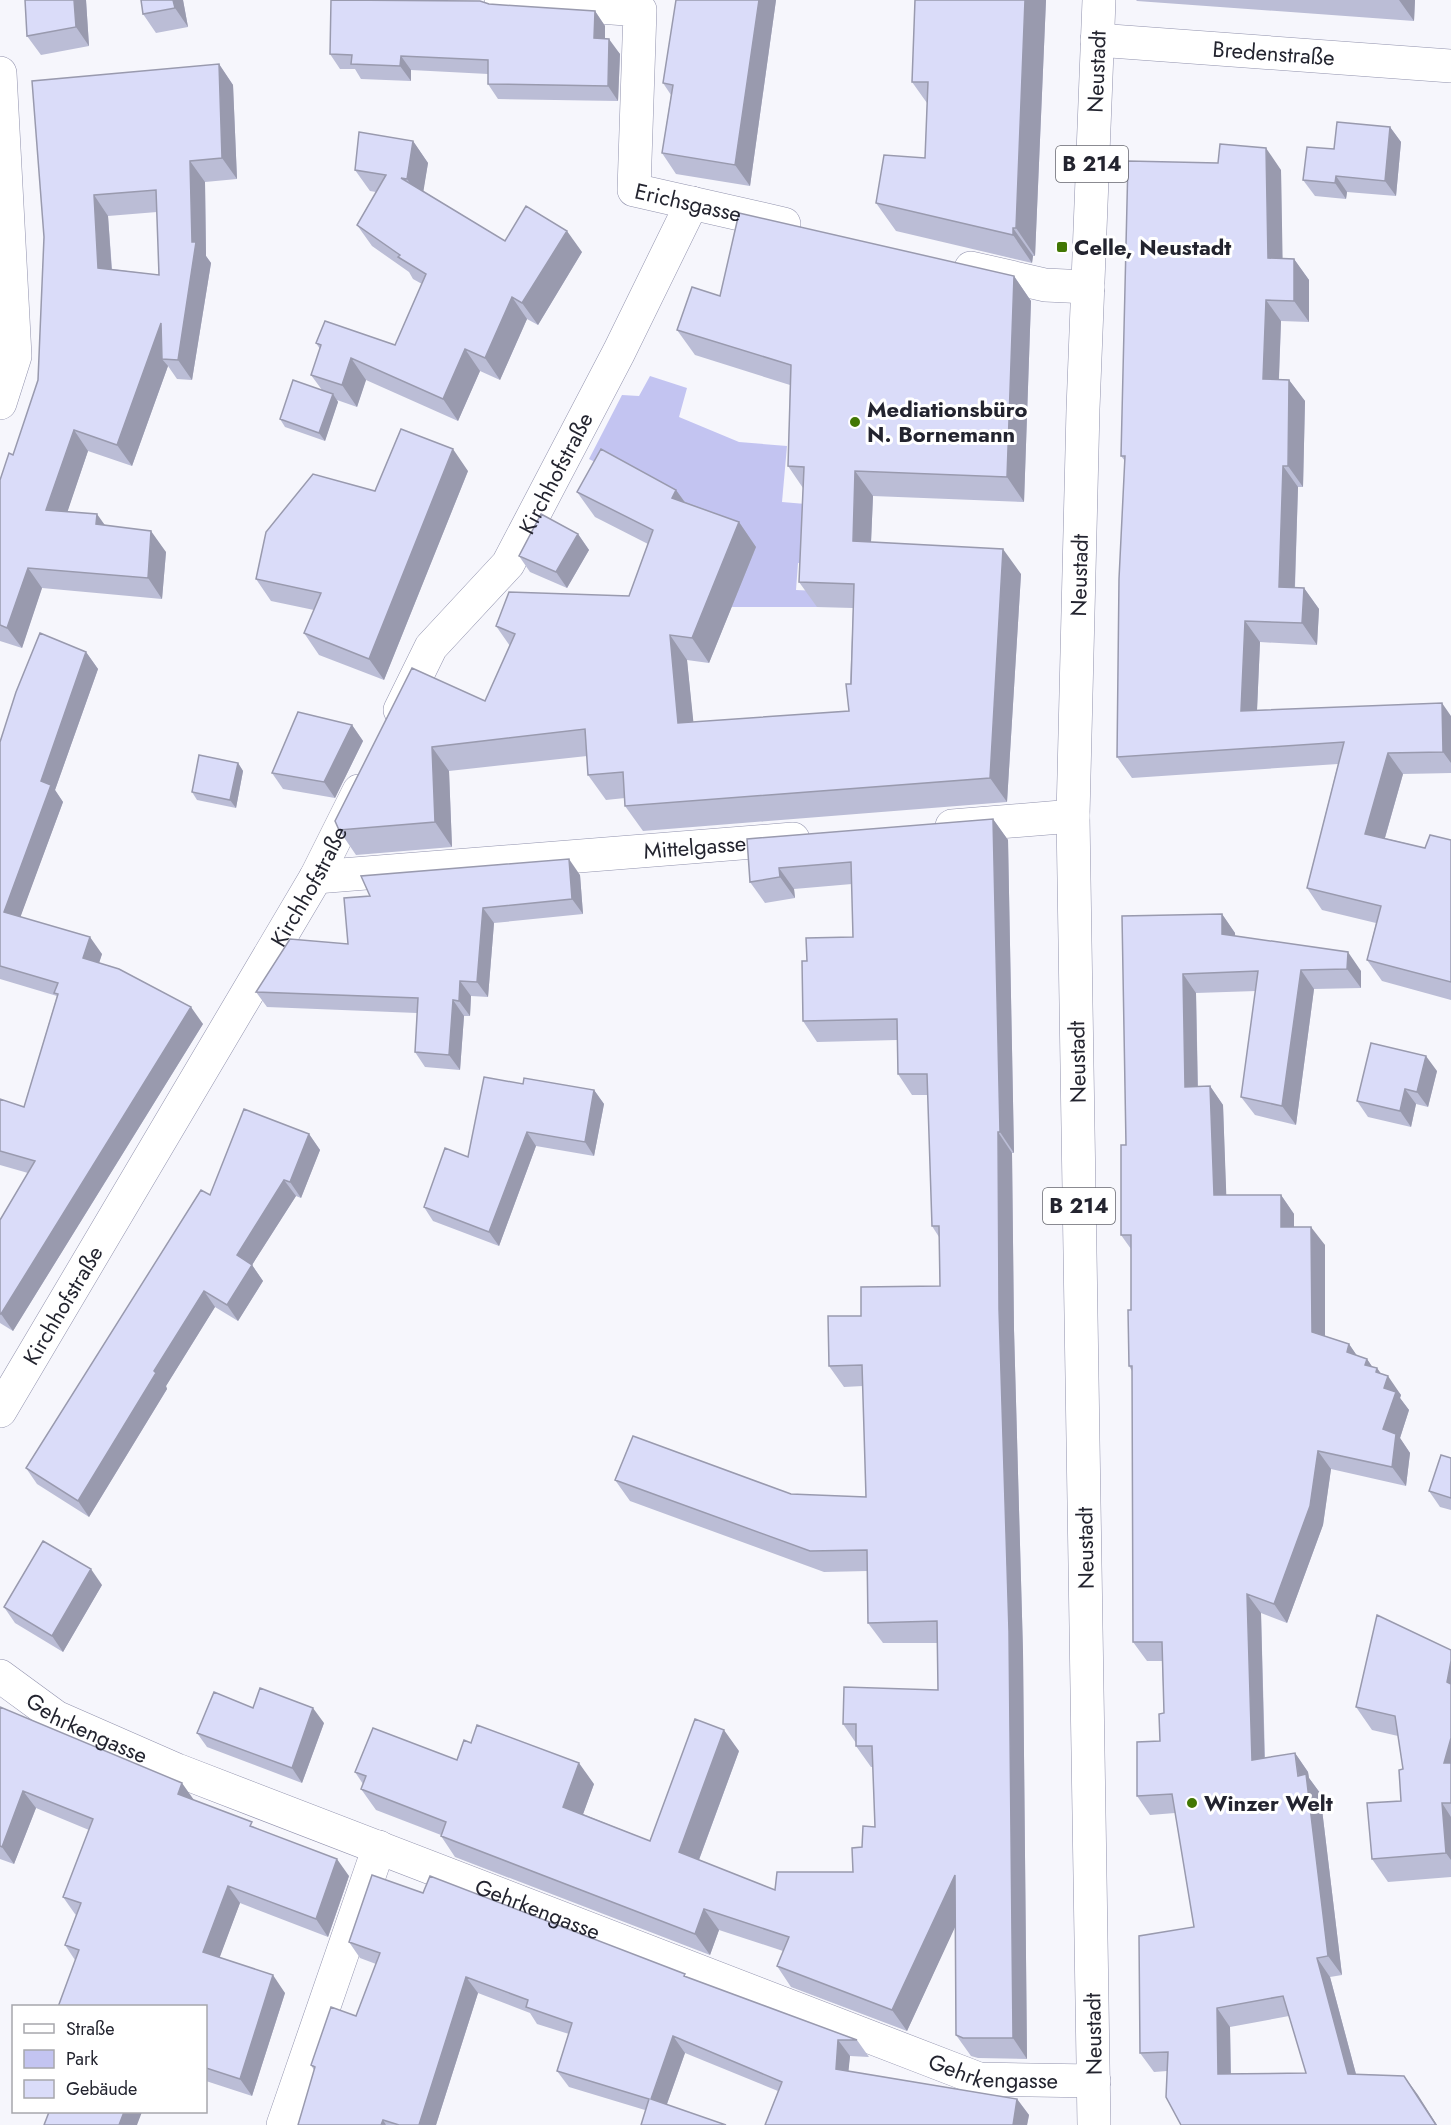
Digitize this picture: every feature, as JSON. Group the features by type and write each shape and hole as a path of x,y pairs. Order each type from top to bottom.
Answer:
{"street":[{"name":"Erichsgasse","path":"501,0 640,10 634,189 808,230"},
{"name":"Neustadt","path":"1094,2125 1073,816 1088,287 1099,0"},
{"name":"Bredenstraße","path":"1097,40 1451,66"},
{"path":"0,73 15,356 0,403"},
{"name":"Kirchhofstraße","path":"0,1411 316,878 431,647 508,564 619,352 692,203"},
{"path":"944,261 1045,285 1088,287"},
{"path":"921,828 1073,816"},
{"name":"Mittelgasse","path":"316,878 826,836"},
{"name":"Gehrkengasse","path":"0,1676 56,1717 177,1770 979,2079 1094,2081"},
{"path":"284,2125 379,1847"}],"green space":[{"path":"650,376 687,388 679,417 739,442 787,446 782,502 841,507 819,563 798,563 796,590 818,591 817,607 732,607 619,474 589,459 622,395 639,396"}],"building":[{"path":"25,0 74,0 76,27 27,36"},
{"path":"141,0 173,0 175,8 143,14"},
{"path":"331,0 480,1 489,4 595,11 594,38 609,39 608,86 488,84 488,60 401,56 400,66 351,64 352,55 330,54"},
{"path":"676,0 759,0 735,165 662,153 673,85 663,83"},
{"path":"915,0 1025,0 1016,228 1013,228 1013,235 876,203 884,155 925,158 928,82 912,82"},
{"path":"219,64 222,158 190,161 192,242 196,242 178,360 162,359 161,323 117,445 74,430 46,510 97,514 96,524 151,531 148,578 28,568 7,628 0,625 0,480 9,453 13,455 38,380 44,237 32,81","holes":["156,190 159,275 98,268 94,195"]},
{"path":"1337,122 1390,127 1385,181 1336,176 1335,183 1303,180 1307,147 1334,149"},
{"path":"359,132 413,141 407,179 401,178 505,241 526,206 567,231 522,303 512,297 485,358 465,349 443,399 351,358 342,385 311,375 321,345 316,343 325,321 395,345 426,274 398,257 400,255 357,225 386,175 355,170"},
{"path":"1220,144 1266,148 1268,258 1294,259 1294,301 1266,300 1263,379 1289,380 1288,466 1283,466 1279,587 1304,588 1302,623 1245,621 1241,711 1442,703 1443,752 1388,753 1365,834 1425,848 1430,835 1451,840 1451,982 1367,960 1381,906 1307,888 1344,742 1117,757 1119,579 1125,456 1121,456 1128,161 1218,163"},
{"path":"739,213 1014,276 1007,477 855,471 853,541 1003,549 990,778 625,806 623,772 588,775 585,729 432,747 435,822 339,830 335,821 412,668 485,701 515,634 496,626 509,592 629,596 653,530 577,492 601,449 676,490 672,498 739,522 692,638 670,635 678,723 849,711 846,684 851,684 854,584 799,582 804,467 788,466 791,365 677,330 692,287 720,296"},
{"path":"293,380 333,394 319,433 280,419"},
{"path":"401,429 453,449 369,659 304,633 321,593 256,579 266,532 313,474 375,491"},
{"path":"541,514 578,534 556,572 519,556"},
{"path":"40,633 86,652 41,781 51,785 4,912 90,937 83,958 119,969 191,1007 0,1314 0,1220 35,1161 0,1151 0,1099 24,1107 58,994 54,993 58,983 0,966 0,742 16,692"},
{"path":"298,712 352,725 324,782 272,773"},
{"path":"199,755 238,763 230,800 192,792"},
{"path":"993,819 1000,1132 998,1132 999,1309 1009,1631 1013,2038 963,2038 956,2035 955,1875 892,2010 777,1966 789,1937 704,1909 695,1934 441,1836 446,1822 361,1789 366,1776 355,1772 373,1728 457,1760 464,1740 471,1743 477,1725 579,1763 563,1807 650,1841 695,1719 724,1730 679,1852 775,1890 777,1872 853,1872 852,1848 862,1847 863,1826 875,1827 872,1746 856,1746 856,1724 843,1724 844,1687 938,1690 937,1621 868,1623 867,1550 810,1551 615,1480 633,1436 791,1494 866,1497 862,1365 829,1366 828,1316 861,1316 861,1287 940,1286 939,1226 932,1226 927,1074 898,1074 897,1019 803,1021 802,961 807,961 806,938 853,937 851,862 779,868 780,877 750,882 747,839"},
{"path":"569,859 572,899 483,908 477,982 460,981 459,1001 453,1000 449,1055 415,1052 418,998 256,992 290,939 348,944 344,898 370,896 361,876"},
{"path":"1222,914 1222,934 1348,952 1347,969 1301,970 1282,1106 1241,1097 1258,971 1183,974 1185,1087 1210,1086 1214,1195 1281,1195 1281,1227 1311,1227 1312,1332 1349,1344 1347,1352 1367,1359 1365,1365 1377,1368 1376,1372 1388,1376 1384,1388 1396,1392 1383,1429 1396,1434 1392,1467 1318,1451 1310,1506 1274,1604 1247,1594 1252,1760 1295,1753 1298,1776 1306,1774 1328,1956 1317,1958 1348,2074 1404,2076 1436,2125 1181,2125 1166,2097 1168,2052 1140,2053 1139,1936 1194,1927 1172,1794 1137,1796 1137,1742 1160,1741 1159,1714 1164,1713 1162,1642 1133,1642 1132,1366 1129,1366 1128,1310 1131,1310 1131,1235 1121,1235 1121,1145 1126,1145 1122,916","holes":["1283,1996 1306,2073 1218,2074 1217,2008"]},
{"path":"1371,1043 1426,1056 1417,1092 1405,1089 1400,1111 1357,1101"},
{"path":"484,1077 523,1084 524,1078 594,1090 585,1142 527,1132 489,1232 424,1207 445,1148 468,1157"},
{"path":"244,1109 309,1134 290,1182 284,1180 237,1255 252,1265 227,1305 204,1291 78,1501 26,1468 201,1190 210,1195"},
{"path":"1441,1455 1451,1458 1451,1498 1429,1491"},
{"path":"43,1541 91,1569 52,1636 4,1607"},
{"path":"1377,1615 1451,1650 1447,1682 1451,1684 1451,1738 1444,1763 1451,1763 1451,1803 1442,1803 1446,1853 1372,1859 1367,1803 1401,1801 1399,1770 1403,1769 1395,1716 1356,1707"},
{"path":"260,1688 313,1708 292,1768 197,1733 214,1692 253,1708"},
{"path":"0,1707 182,1783 178,1794 252,1822 250,1826 337,1859 316,1919 228,1886 203,1952 273,1975 240,2079 207,2068 207,2005 59,2005 79,1950 65,1945 81,1903 63,1897 93,1819 23,1791 2,1847 0,1846"},
{"path":"372,1875 423,1893 430,1876 685,1974 684,1976 857,2040 838,2040 836,2069 1017,2099 1013,2125 765,2125 782,2082 673,2036 651,2099 726,2125 641,2125 649,2099 557,2071 572,2023 526,2007 528,2000 466,1977 419,2125 399,2125 383,2120 381,2125 298,2125 315,2067 311,2065 331,2007 356,2016 380,1953 349,1942"},
{"path":"49,2113 124,2113 119,2125 44,2125"}],"place":[{"name":"Celle, Neustadt","path":"1062,247"},
{"name":"Mediationsbüro N. Bornemann","path":"855,422"},
{"name":"Winzer Welt","path":"1192,1803"}]}
